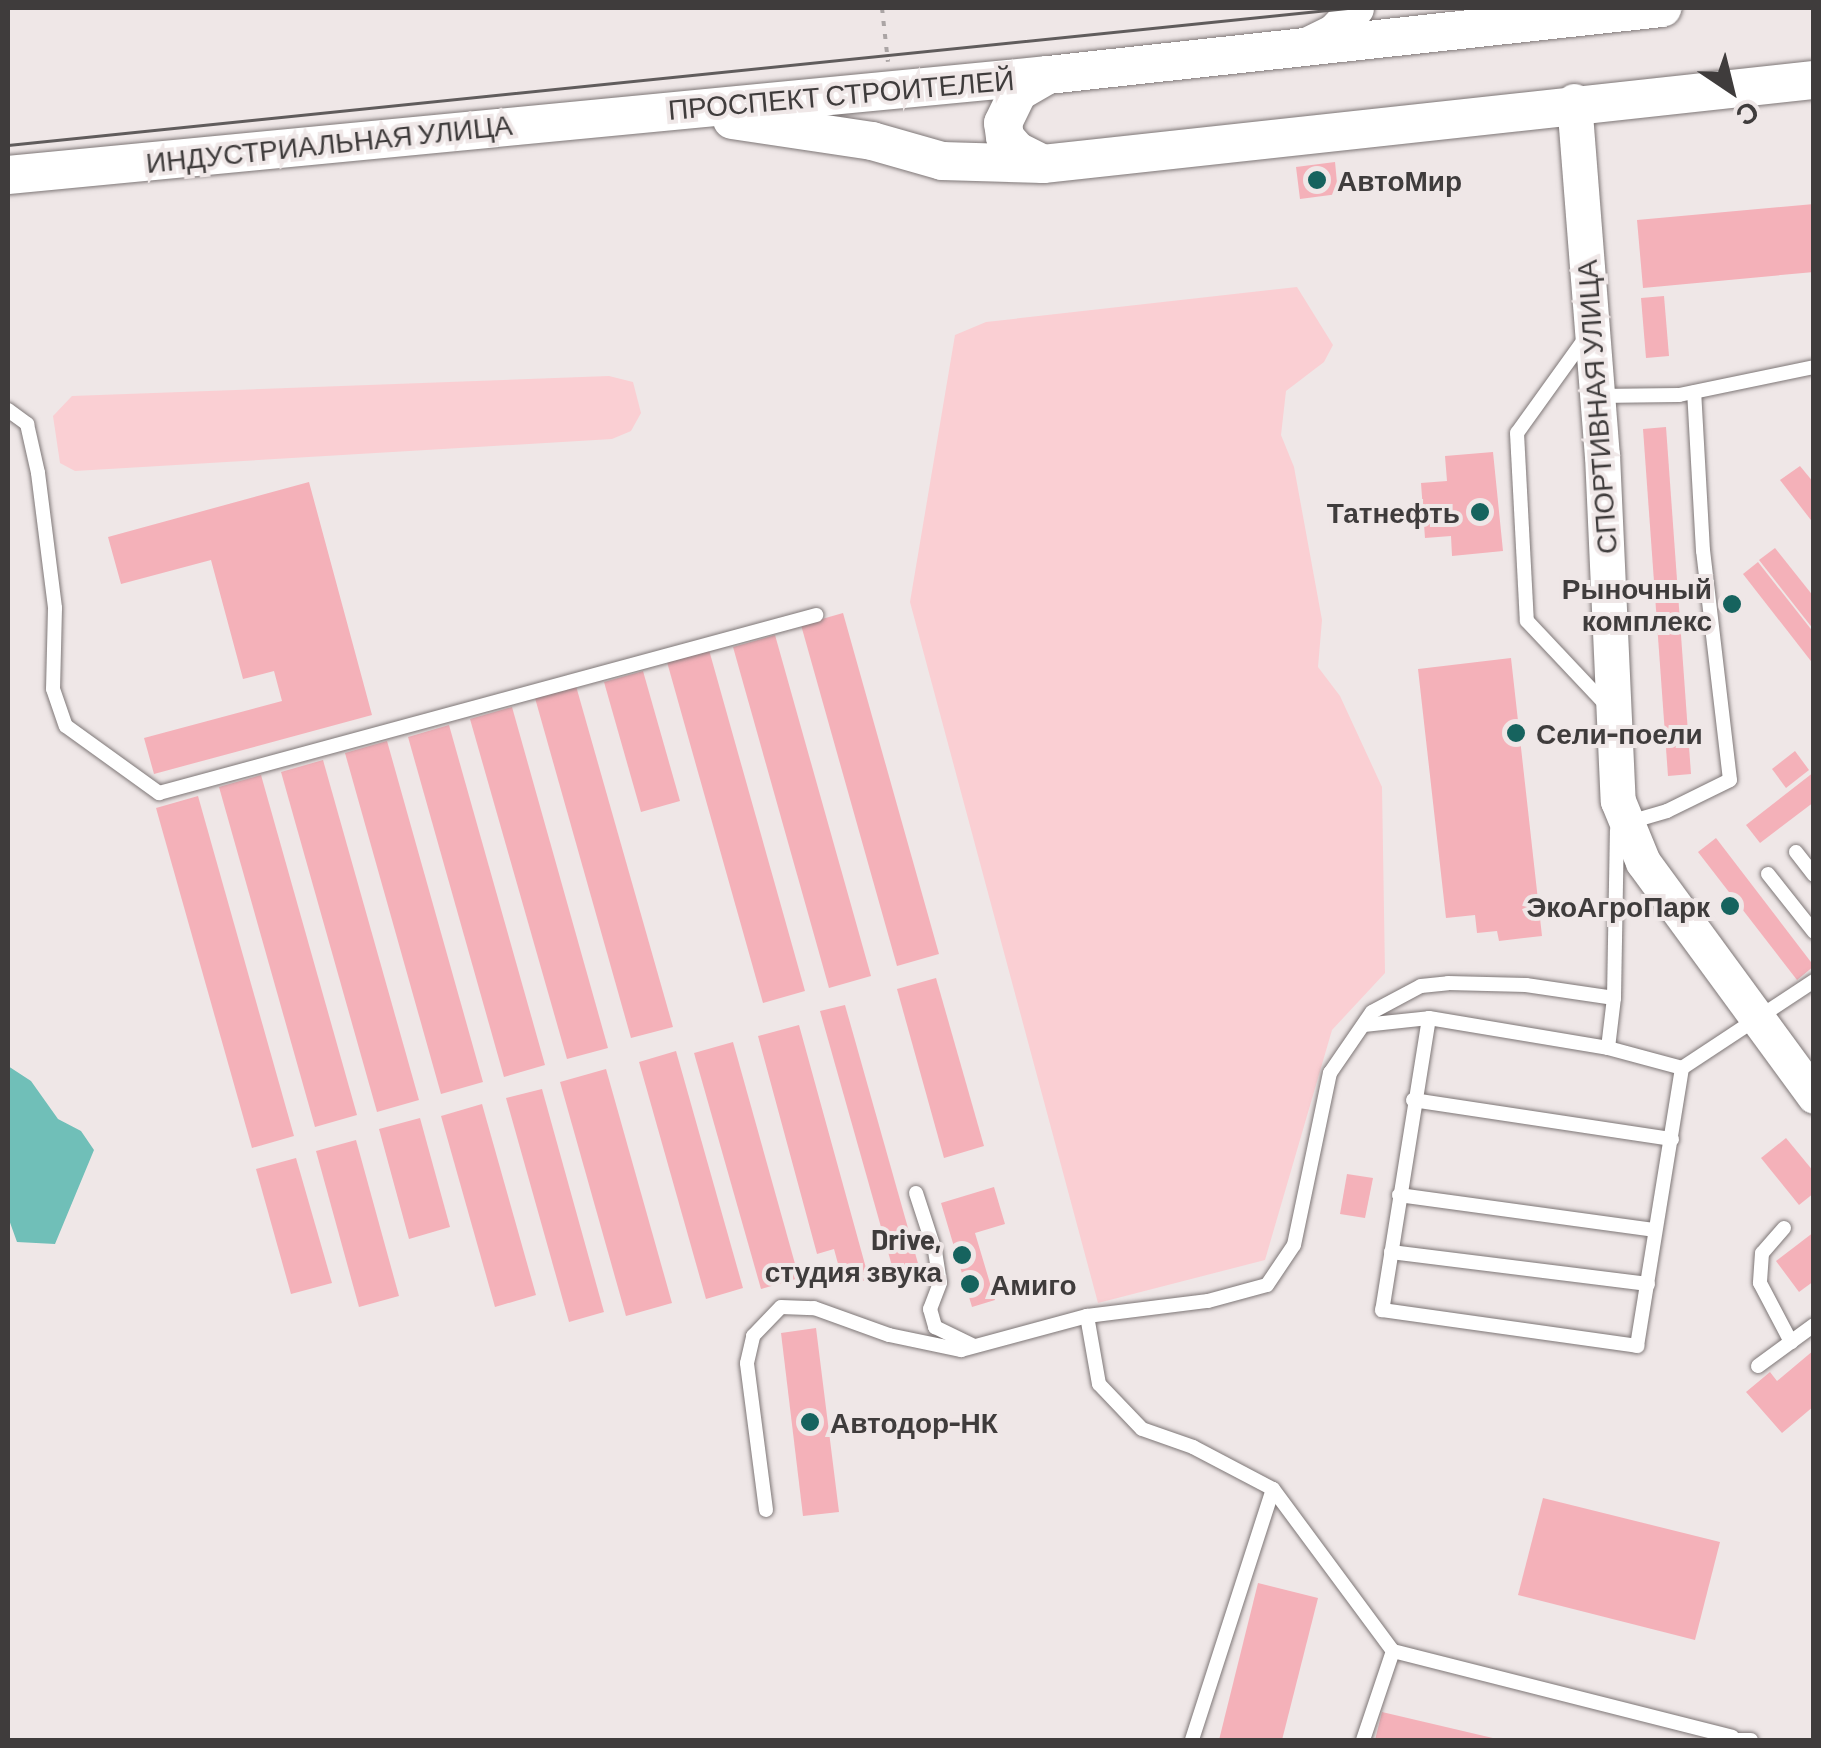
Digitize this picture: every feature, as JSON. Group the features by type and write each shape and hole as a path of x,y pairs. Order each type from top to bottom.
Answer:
{"main road":[{"name":"ПРОСПЕКТ СТРОИТЕЛЕЙ","path":"650,112 1662,8"},
{"path":"1043,164 1017,151 1005,137 1004,123 1018,92 1048,74"},
{"name":"ПРОСПЕКТ СТРОИТЕЛЕЙ","path":"650,112 800,127 942,161 1043,164 1574,101 1814,80"},
{"name":"ИНДУСТРИАЛЬНАЯ УЛИЦА","path":"8,174 650,112"}],"street":[{"path":"1298,48 1333,32 1356,8"},
{"path":"1440,8 1501,25"},
{"name":"СПОРТИВНАЯ УЛИЦА","path":"1574,101 1597,396 1612,711 1621,812 1690,932 1814,1096"}],"lane":[{"path":"1592,328 1517,433 1527,620 1612,711"},
{"path":"1597,396 1694,392 1814,367"},
{"path":"1608,1048 1614,998 1621,812 1667,811 1730,780 1702,551 1694,392"},
{"path":"8,410 27,424 38,474 54,608 53,688 66,726 159,793 816,615"},
{"path":"1796,852 1814,875"},
{"path":"1768,874 1814,932"},
{"path":"1429,1018 1382,1310 1638,1346 1682,1068 1753,1016 1814,981"},
{"path":"766,1510 747,1363 753,1336 782,1307 814,1308 889,1335 961,1350 1087,1316 1208,1301 1267,1285 1294,1245 1330,1073 1360,1026 1391,999 1421,986 1526,985 1614,998"},
{"path":"1360,1026 1429,1018 1608,1048 1682,1068"},
{"path":"1413,1100 1672,1139"},
{"path":"916,1193 940,1283 930,1309 936,1327 975,1347"},
{"path":"1399,1195 1654,1230"},
{"path":"1784,1228 1762,1253 1760,1282 1791,1342"},
{"path":"1390,1252 1648,1284"},
{"path":"1087,1316 1099,1384 1142,1429 1192,1447 1273,1489 1393,1651 1732,1739 1751,1740"},
{"path":"1758,1366 1814,1326"},
{"path":"1192,1740 1273,1489"},
{"path":"1363,1740 1393,1651"}],"path":[{"path":"882,8 888,63"}],"shaded area":[{"path":"1297,287 1333,345 1324,362 1286,391 1281,435 1294,467 1322,620 1318,667 1340,696 1382,787 1385,973 1332,1030 1265,1260 1098,1303 910,602 955,335 986,322"},
{"path":"609,376 633,382 641,413 631,431 612,439 75,471 60,463 53,416 72,396"}],"water":[{"path":"8,1066 31,1081 58,1119 81,1131 94,1150 55,1244 17,1242 8,1217"}],"building":[{"name":"АвтоМир","path":"1335,162 1338,194 1300,199 1296,167"},
{"path":"1814,204 1814,272 1643,288 1637,220"},
{"path":"1664,296 1669,356 1646,358 1641,298"},
{"path":"1666,427 1691,774 1668,776 1643,429"},
{"path":"1493,452 1503,551 1452,556 1451,536 1425,538 1421,483 1447,481 1445,456"},
{"path":"1800,466 1814,483 1814,524 1780,480"},
{"path":"309,482 372,715 154,774 144,738 282,701 274,671 243,679 211,560 121,584 108,537"},
{"path":"1775,548 1814,597 1814,630 1759,560"},
{"path":"1758,562 1814,633 1814,665 1743,574"},
{"path":"843,613 939,954 897,966 801,625"},
{"path":"775,635 871,976 829,988 733,647"},
{"path":"709,650 805,991 763,1003 667,662"},
{"path":"1511,658 1542,936 1499,941 1497,931 1477,933 1475,915 1446,918 1418,669"},
{"path":"643,671 680,801 641,812 604,682"},
{"path":"576,686 673,1027 631,1038 535,698"},
{"path":"512,707 608,1048 567,1059 470,719"},
{"path":"449,725 545,1065 504,1077 408,737"},
{"path":"387,741 483,1082 441,1094 345,753"},
{"path":"1795,751 1809,770 1786,788 1772,769"},
{"path":"323,760 419,1100 377,1112 281,772"},
{"path":"1814,772 1814,802 1760,843 1746,825"},
{"path":"261,775 357,1115 315,1127 219,787"},
{"path":"198,796 294,1136 252,1148 156,808"},
{"path":"1716,838 1814,966 1797,980 1698,852"},
{"path":"936,978 984,1146 944,1158 897,989"},
{"path":"845,1005 919,1267 894,1273 820,1011"},
{"path":"799,1025 869,1279 844,1286 834,1249 817,1254 758,1036"},
{"path":"733,1042 799,1278 761,1289 694,1053"},
{"path":"676,1051 743,1288 706,1299 639,1062"},
{"path":"606,1069 672,1303 626,1316 560,1082"},
{"path":"542,1089 604,1312 569,1322 506,1098"},
{"path":"482,1104 536,1295 495,1307 441,1116"},
{"path":"420,1118 450,1227 409,1239 379,1129"},
{"path":"1786,1138 1814,1172 1814,1193 1799,1205 1761,1158"},
{"path":"356,1140 399,1296 359,1307 316,1151"},
{"path":"296,1158 332,1283 291,1294 256,1169"},
{"path":"1347,1174 1373,1178 1365,1218 1340,1214"},
{"path":"994,1187 1005,1224 975,1233 995,1300 972,1307 941,1203"},
{"path":"1814,1232 1814,1281 1799,1292 1776,1261"},
{"name":"Автодор-НК","path":"816,1328 839,1512 803,1516 781,1333"},
{"path":"1814,1350 1814,1406 1782,1433 1746,1392 1770,1372 1777,1381"},
{"path":"1543,1498 1720,1542 1695,1640 1518,1595"},
{"path":"1258,1583 1318,1598 1282,1740 1219,1740"},
{"path":"1382,1712 1497,1739 1497,1740 1375,1740"}],"tram line":[{"path":"8,145 1347,8"}],"place":[{"name":"АвтоМир","path":"1317,180"},
{"name":"Татнефть","path":"1480,512"},
{"name":"Рыночный комплекс","path":"1732,604"},
{"name":"Сели-поели","path":"1516,733"},
{"name":"ЭкоАгроПарк","path":"1730,906"},
{"name":"Drive, студия звука","path":"962,1255"},
{"name":"Амиго","path":"970,1284"},
{"name":"Автодор-НК","path":"810,1422"}]}
